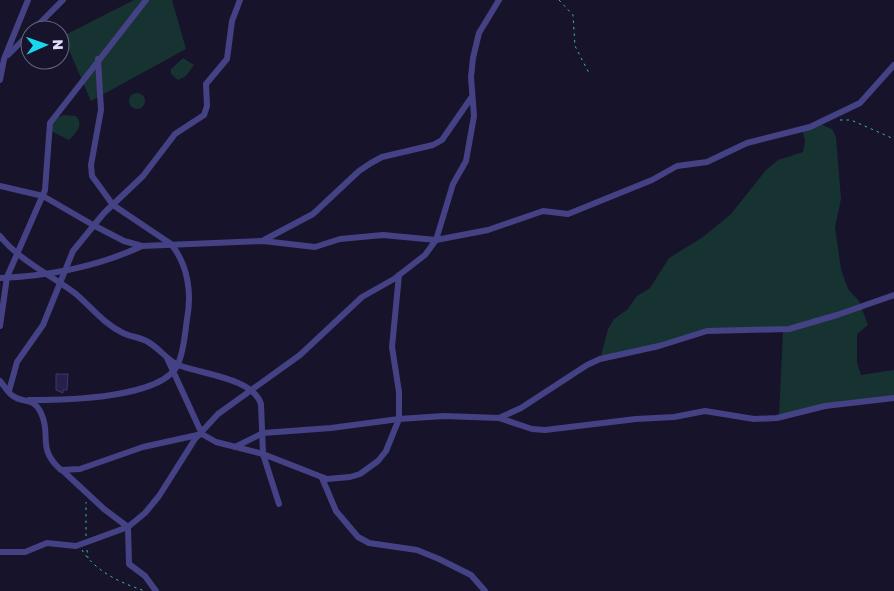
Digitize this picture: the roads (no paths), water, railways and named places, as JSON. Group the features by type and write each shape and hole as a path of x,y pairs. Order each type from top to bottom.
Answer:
{"street":[{"path":"0,80 2,61 28,0"},
{"path":"42,20 63,0"},
{"path":"0,326 4,278 43,196 46,183 50,123 98,59 146,0"},
{"path":"9,392 17,362 43,325 73,251 93,225 148,170 175,134 204,115 207,106 206,84 227,59 232,21 240,0"},
{"path":"0,552 25,552 47,543 66,546 82,543 128,527 145,513 159,496 195,439 202,434 218,414 300,355 362,297 399,275 425,255 436,240 453,184 466,160 474,116 471,77 479,33 498,0"},
{"path":"2,61 20,42"},
{"path":"0,381 12,396 29,400 84,400 140,391 173,372 178,365 188,312 189,292 184,265 171,244 113,206 92,176 91,165 101,110 98,59"},
{"path":"0,186 43,196 68,208 93,225 124,241 142,246 263,241 315,247 354,237 383,236 436,240 488,230 543,211 568,214 652,180 677,166 707,162 747,143 806,128 860,103 894,65"},
{"path":"263,241 313,214 359,171 371,163 382,157 433,145 442,140 472,98"},
{"path":"0,236 16,254 60,282 109,324 123,333 147,341 178,365 224,378 253,390 259,396 261,404 263,454 280,504"},
{"path":"4,278 64,272 128,253 142,246"},
{"path":"167,358 202,434 216,442 263,454 322,478 350,477 360,474 378,461 386,451 400,419 399,392 392,347 399,275"},
{"path":"499,418 520,408 587,365 600,359 659,346 707,331 788,329 838,315 894,295"},
{"path":"235,447 263,433 331,428 400,419 444,416 499,418 532,429 545,430 636,419 674,417 705,411 748,418 777,418 825,406 894,398"},
{"path":"29,400 37,406 42,414 48,453 61,470 104,509 128,527"},
{"path":"61,470 80,469 142,446 202,434"},
{"path":"322,478 336,511 358,537 369,542 416,550 439,559 471,575 485,591"},
{"path":"128,527 129,564 145,576 156,591"}]}
